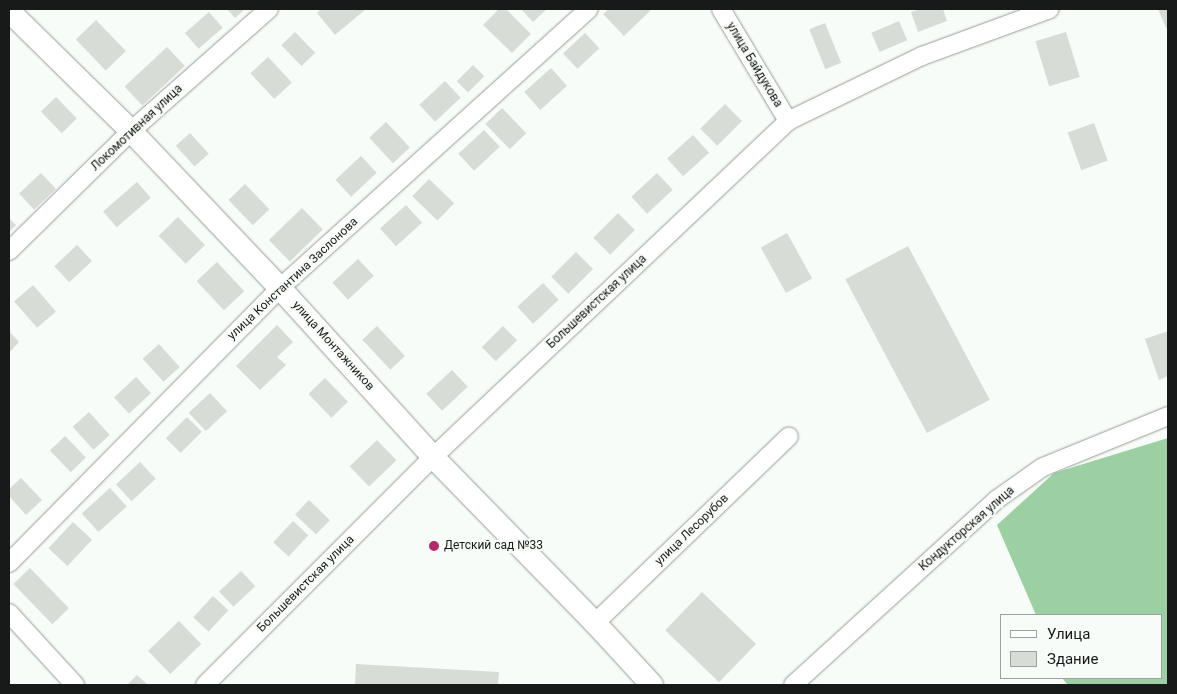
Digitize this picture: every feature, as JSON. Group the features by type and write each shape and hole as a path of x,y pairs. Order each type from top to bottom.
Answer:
{"street":[{"name":"Локомотивная улица","path":"9,251 131,131 269,9"},
{"name":"улица Константина Заслонова","path":"9,563 280,288 589,9"},
{"name":"улица Байдукова","path":"720,9 788,121"},
{"name":"Большевистская улица","path":"205,685 433,457 788,121 922,56 1050,9"},
{"name":"улица Монтажников","path":"9,11 131,131 280,288 433,457 595,623 652,685"},
{"name":"Кондукторская улица","path":"793,685 996,500 1043,467 1168,416"},
{"name":"улица Лесорубов","path":"595,623 789,436"},
{"path":"9,613 75,685"}],"green space":[{"path":"1168,438 1168,685 1068,685 1063,679 1162,679 1162,614 1036,614 997,525 1054,473"}],"building":[{"path":"227,9 245,9 235,18"},
{"path":"321,9 366,9 335,35 317,13"},
{"path":"499,9 506,9 531,34 512,53 483,25"},
{"path":"521,9 547,9 533,22"},
{"path":"609,9 652,9 624,36 603,14"},
{"path":"921,9 943,9 947,21 918,32 911,12"},
{"path":"1158,9 1168,9 1168,27 1166,28"},
{"path":"209,12 223,28 199,49 185,33"},
{"path":"96,20 126,51 106,70 76,39"},
{"path":"899,21 907,40 880,52 871,33"},
{"path":"825,23 841,63 825,69 809,29"},
{"path":"295,32 315,53 301,66 281,45"},
{"path":"1066,32 1080,77 1049,86 1035,41"},
{"path":"585,33 599,48 577,69 563,53"},
{"path":"167,47 185,66 142,106 125,87"},
{"path":"268,57 292,83 274,99 250,73"},
{"path":"473,65 484,76 468,93 457,81"},
{"path":"551,68 567,86 540,110 524,92"},
{"path":"445,81 461,98 435,122 419,105"},
{"path":"56,97 77,119 62,133 41,112"},
{"path":"725,104 742,121 717,146 700,129"},
{"path":"502,108 526,133 510,149 485,124"},
{"path":"386,122 410,148 393,163 369,138"},
{"path":"1094,123 1108,161 1081,170 1068,133"},
{"path":"484,130 500,147 474,171 458,154"},
{"path":"190,133 209,154 195,167 176,146"},
{"path":"693,135 709,153 683,176 667,158"},
{"path":"361,156 377,173 351,197 335,180"},
{"path":"41,173 56,189 34,210 19,193"},
{"path":"657,173 673,190 647,214 631,197"},
{"path":"429,179 454,203 438,221 412,196"},
{"path":"137,182 151,198 117,227 103,212"},
{"path":"245,184 269,209 253,225 228,200"},
{"path":"406,205 422,223 396,246 380,228"},
{"path":"302,208 323,230 290,262 269,240"},
{"path":"618,213 635,230 610,255 593,238"},
{"path":"178,217 205,245 186,264 159,236"},
{"path":"9,218 16,225 9,232"},
{"path":"787,233 812,278 786,293 761,248"},
{"path":"77,245 92,261 69,282 54,266"},
{"path":"908,246 990,400 927,433 845,279"},
{"path":"576,252 593,269 568,294 551,277"},
{"path":"358,259 374,276 348,300 332,283"},
{"path":"217,262 244,291 224,310 197,281"},
{"path":"543,283 559,300 533,324 517,307"},
{"path":"33,285 56,311 37,328 14,301"},
{"path":"277,325 293,342 277,357 286,365 260,390 236,366"},
{"path":"377,326 405,356 390,370 362,340"},
{"path":"503,326 517,340 496,361 482,347"},
{"path":"9,331 19,342 9,353"},
{"path":"1168,331 1168,376 1159,380 1145,339"},
{"path":"159,344 180,367 163,382 143,359"},
{"path":"452,370 468,387 442,411 426,394"},
{"path":"136,377 151,393 129,414 114,397"},
{"path":"325,378 348,402 331,418 308,394"},
{"path":"210,393 227,411 206,431 189,413"},
{"path":"89,412 110,435 93,450 73,427"},
{"path":"187,417 202,432 181,453 166,438"},
{"path":"65,436 86,458 71,472 50,451"},
{"path":"377,440 396,460 369,487 350,466"},
{"path":"140,462 156,479 132,501 116,485"},
{"path":"21,478 42,500 26,515 9,496 9,489"},
{"path":"110,488 127,507 98,532 82,513"},
{"path":"309,500 330,520 316,535 295,514"},
{"path":"293,521 308,535 289,557 273,542"},
{"path":"73,522 92,540 67,566 48,548"},
{"path":"30,568 69,608 52,624 13,584"},
{"path":"241,571 255,586 233,607 219,591"},
{"path":"702,592 756,644 719,682 665,630"},
{"path":"213,596 228,610 209,632 193,617"},
{"path":"179,621 201,644 170,674 148,651"},
{"path":"356,664 499,672 498,685 355,685"},
{"path":"137,675 148,685 127,685"}],"place":[{"name":"Детский сад №33","path":"434,546"}]}
